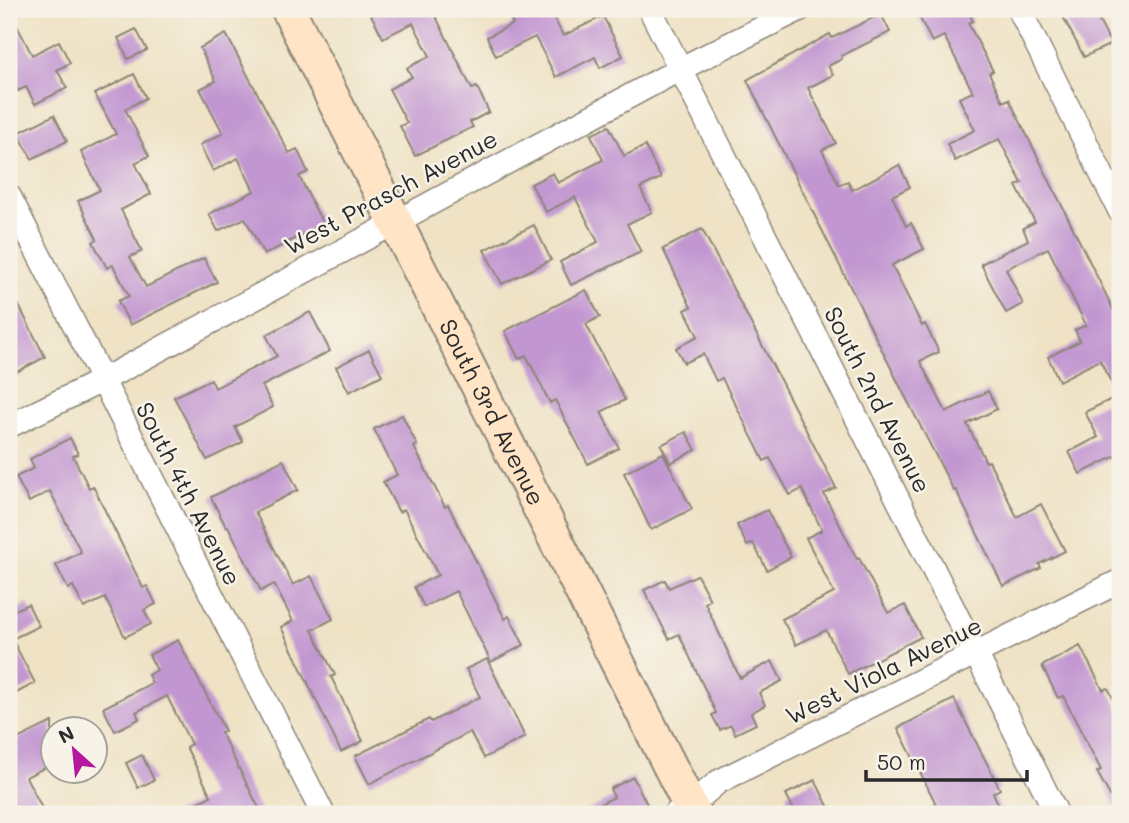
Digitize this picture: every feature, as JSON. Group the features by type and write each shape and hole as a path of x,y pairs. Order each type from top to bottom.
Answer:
{"street":[{"name":"South 3rd Avenue","path":"288,9 396,220 687,812"},
{"name":"South 2nd Avenue","path":"650,9 1057,814"},
{"name":"West Prasch Avenue","path":"9,426 101,380 680,69 800,9"},
{"path":"1019,9 1120,211"},
{"name":"South 4th Avenue","path":"9,196 323,814"},
{"name":"West Viola Avenue","path":"687,812 718,782 1120,581"}],"building":[{"path":"368,9 441,9 434,13 472,89 477,87 489,112 470,122 473,127 415,156 400,126 407,123 389,89 412,77 407,68 430,56 413,23 383,38"},
{"path":"523,9 550,9 563,36 603,16 623,56 600,68 595,57 556,77 535,37 496,56 487,37 513,24 509,16"},
{"path":"915,9 967,9 973,21 968,23 993,71 989,73 1003,102 1009,99 1120,323 1120,454 1080,474 1069,452 1098,437 1085,412 1118,396 1100,360 1059,381 1048,357 1080,341 1075,330 1086,325 1048,248 1006,269 1023,304 1006,313 981,264 1028,240 1023,228 1035,222 1016,186 1022,183 999,139 955,161 947,144 975,130 959,98 973,92 944,36 932,42"},
{"path":"1059,9 1120,9 1099,21 1111,44 1084,57"},
{"path":"9,10 32,55 59,41 70,63 57,70 67,88 35,104 26,87 18,91 9,73"},
{"path":"881,14 890,32 841,56 842,59 828,66 833,75 808,88 836,143 822,150 839,185 848,181 852,190 899,165 910,187 892,196 906,226 911,223 924,249 892,265 922,326 925,324 939,352 920,361 946,412 988,391 997,409 967,424 1017,517 1041,504 1065,551 1039,564 1041,568 1003,586 747,80 830,34 832,38"},
{"path":"136,29 147,50 128,59 118,38"},
{"path":"226,34 289,153 297,149 308,172 299,176 323,224 264,255 245,218 218,231 209,214 254,191 238,158 213,171 200,145 223,133 200,89 216,81 200,48"},
{"path":"134,74 146,98 125,109 149,156 135,163 151,194 121,210 142,251 130,257 146,287 204,258 217,282 130,325 118,301 129,296 113,265 107,268 93,242 97,239 78,201 100,190 81,152 116,134 95,94"},
{"path":"54,115 67,141 32,159 18,133"},
{"path":"609,126 624,156 645,146 661,178 640,188 652,212 627,224 641,252 571,285 560,262 598,242 575,197 546,212 531,184 553,173 558,183 603,160 591,135"},
{"path":"534,225 551,260 502,284 484,250"},
{"path":"702,229 836,488 824,494 857,559 859,558 888,613 905,605 921,637 848,674 826,630 796,645 782,619 834,593 806,538 822,530 802,489 790,495 770,458 764,461 722,378 716,381 703,354 684,363 676,348 698,336 685,310 691,307 663,249"},
{"path":"9,286 45,357 9,376"},
{"path":"586,290 600,317 586,324 625,400 601,412 619,448 588,464 555,400 550,403 526,355 519,359 505,331"},
{"path":"310,312 330,351 262,386 273,407 235,427 243,442 207,460 174,397 211,379 215,388 277,356 266,335"},
{"path":"369,350 382,375 349,392 336,367"},
{"path":"402,415 417,445 414,447 445,507 448,505 505,619 509,616 524,645 491,662 456,591 424,607 414,587 438,575 404,509 399,512 383,482 397,475 374,429"},
{"path":"686,432 696,450 670,463 661,445"},
{"path":"70,438 78,454 73,456 89,488 93,486 143,588 147,586 156,604 144,610 151,624 125,637 105,598 84,608 73,586 68,589 56,565 81,552 50,491 29,502 16,477 34,468 30,459"},
{"path":"663,453 692,509 651,530 624,473"},
{"path":"283,460 298,490 255,512 293,585 311,576 333,619 312,630 335,675 331,677 363,741 341,752 281,627 293,621 274,584 261,591 211,497"},
{"path":"767,510 791,557 767,570 753,543 747,546 737,525"},
{"path":"697,575 710,600 705,603 740,678 772,661 782,681 759,693 765,705 751,713 756,724 735,734 731,725 720,730 712,715 716,713 679,634 669,639 644,590 665,580 669,588"},
{"path":"28,604 39,626 12,639 35,683 9,697 9,613"},
{"path":"178,640 225,731 221,733 262,814 174,814 211,796 186,747 191,744 167,696 136,712 139,719 115,731 103,708 152,683 148,675 157,670 149,655"},
{"path":"1080,646 1103,690 1108,688 1120,712 1120,814 1097,772 1101,770 1063,696 1058,698 1042,666"},
{"path":"487,659 525,737 484,758 470,732 369,784 355,756 480,697 466,669"},
{"path":"954,699 1000,789 993,793 1003,814 941,814 898,728"},
{"path":"38,729 38,771 26,777 45,814 17,814 9,798 9,743"},
{"path":"142,755 154,780 138,788 126,763"},
{"path":"633,777 652,814 581,814 614,797 610,789"},
{"path":"815,780 832,814 796,814 786,794"}]}
